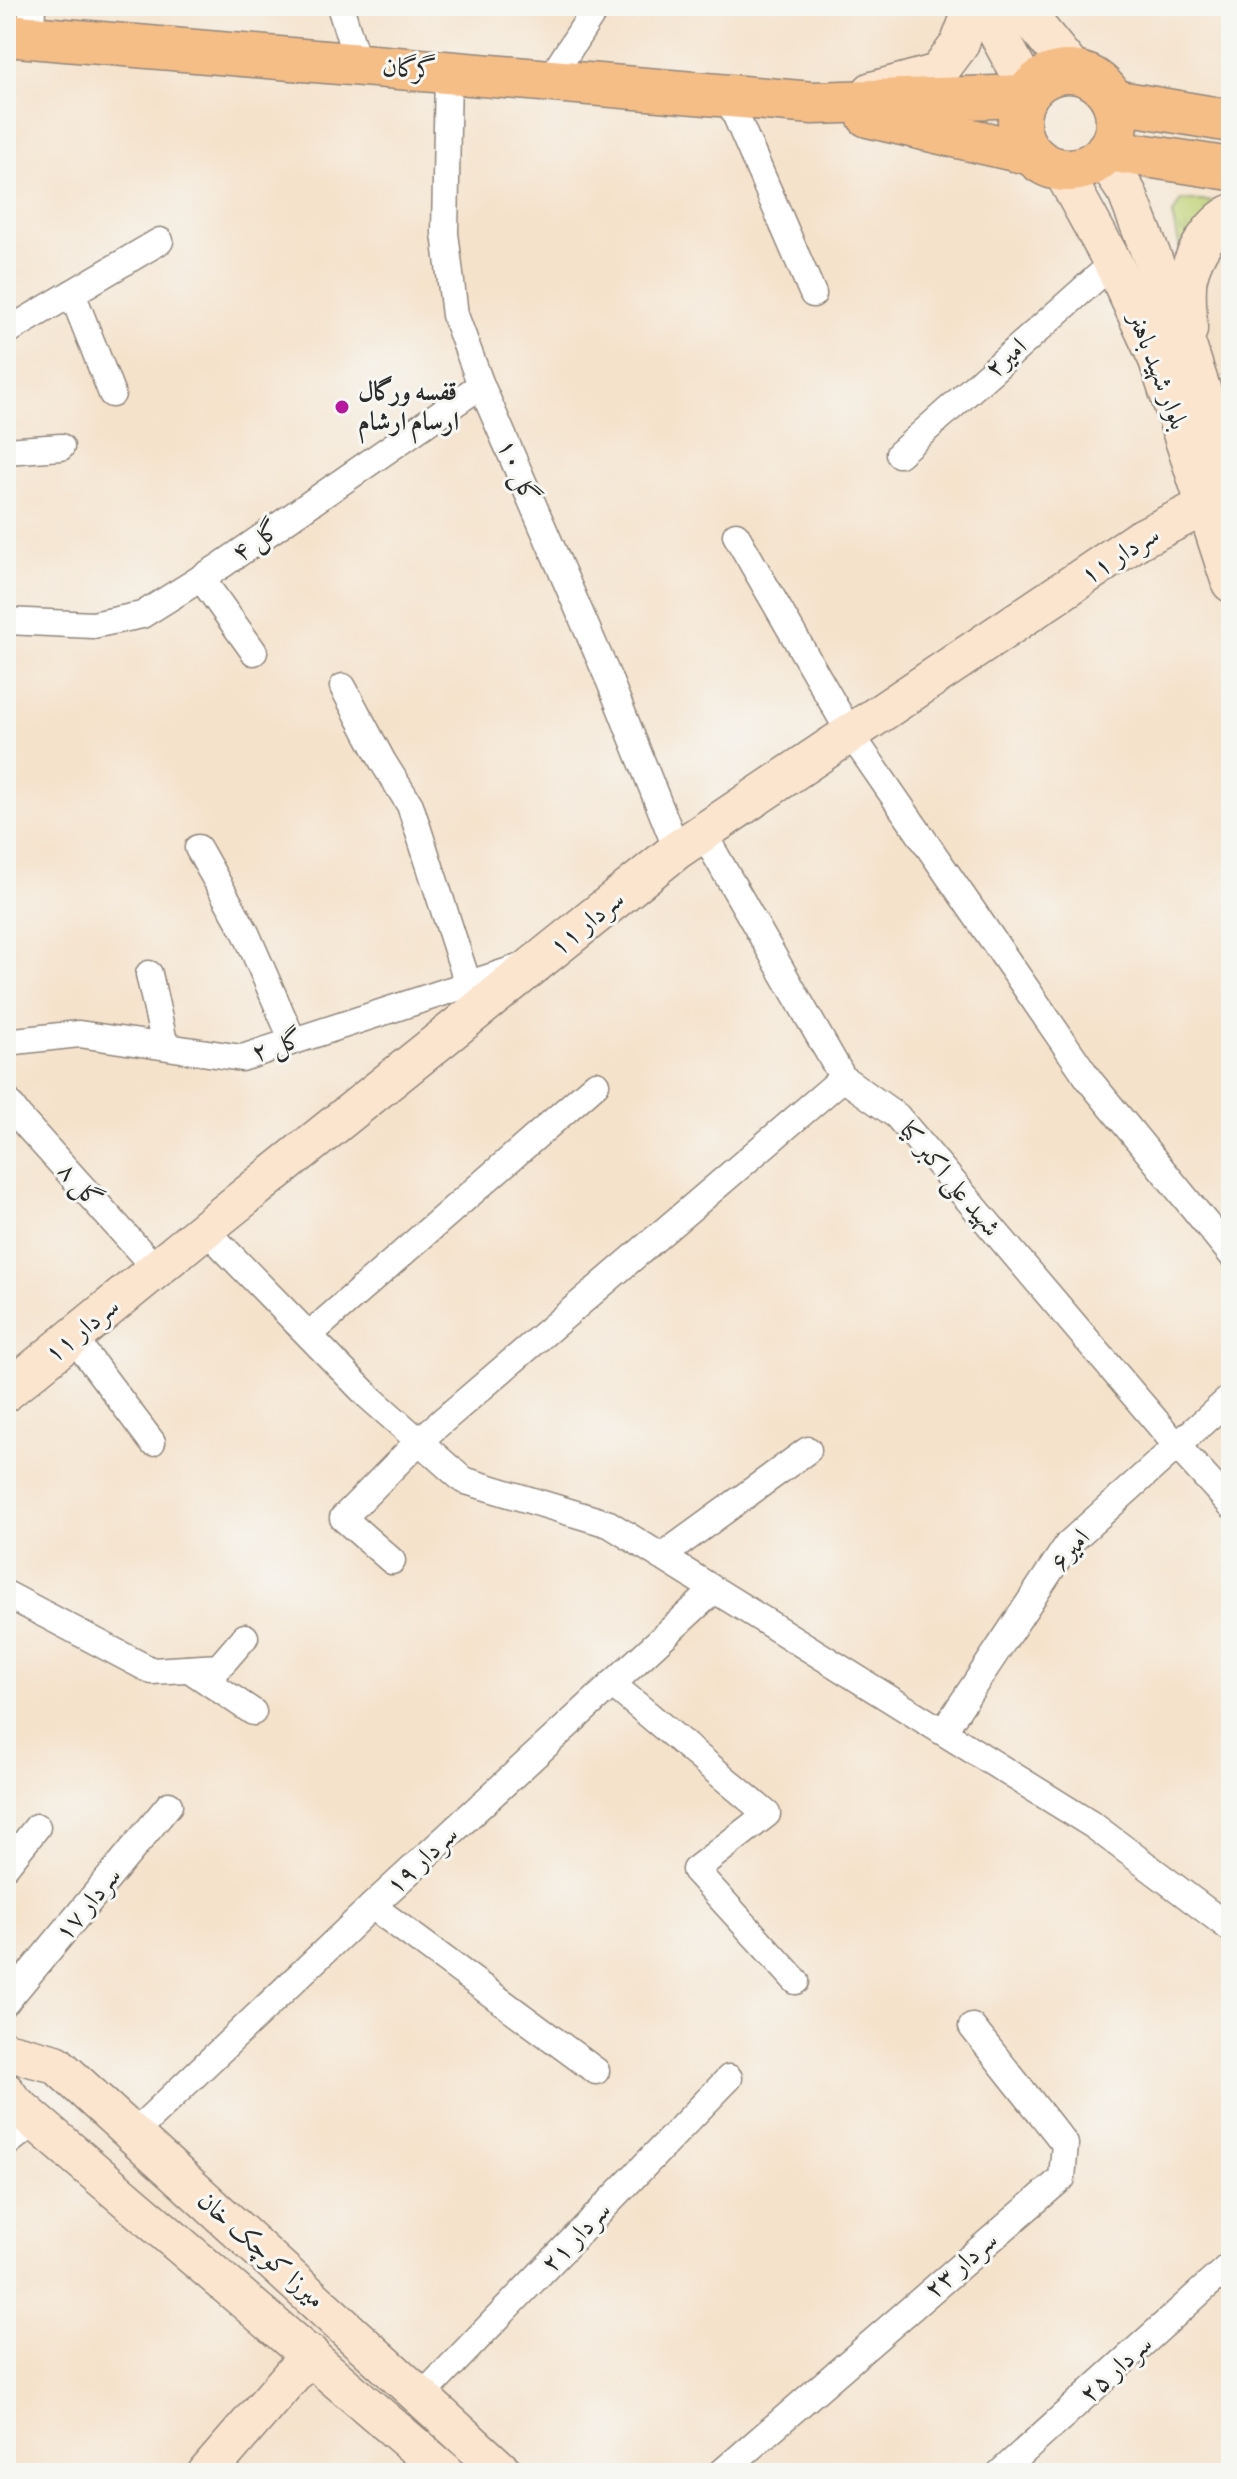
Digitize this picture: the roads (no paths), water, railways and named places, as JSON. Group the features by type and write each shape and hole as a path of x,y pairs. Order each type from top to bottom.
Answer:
{"main road":[{"path":"813,103 894,87 938,73 959,45 974,6"},
{"path":"983,6 1027,94"},
{"path":"1020,6 1074,72"},
{"name":"گرگان","path":"23,26 358,64 813,103"},
{"path":"813,103 1047,162 1079,169 1104,153 1116,126 1113,101 1104,87 1090,77 1074,72 1049,76 1027,94 1018,124 1022,140 1047,162"},
{"path":"813,103 1027,94"},
{"path":"1113,101 1231,121"},
{"path":"1104,153 1231,169"},
{"name":"بلوار شهید باهنر","path":"1104,153 1127,193 1188,349 1218,493 1231,583"},
{"name":"بلوار شهید باهنر","path":"1047,162 1113,263 1218,493"},
{"path":"1188,349 1188,278 1200,248 1220,220 1231,214"},
{"name":"سردار ۱۱","path":"6,1392 690,841 1138,540 1218,493"},
{"name":"میرزا کوچک خان","path":"6,2051 56,2064 504,2473"},
{"name":"میرزا کوچک خان","path":"6,2092 12,2101 446,2473"},
{"path":"206,2266 234,2226"},
{"path":"207,2473 310,2354"}],"street":[{"path":"340,6 358,64"},
{"path":"549,81 597,6"},
{"name":"گل ۱۰","path":"448,72 445,233 455,315 481,385 604,668 690,841"},
{"path":"727,95 813,294"},
{"path":"6,332 160,241"},
{"name":"امیر۲","path":"899,454 1113,263"},
{"path":"72,293 112,394"},
{"name":"گل ۴","path":"6,621 93,625 142,615 201,578 481,385"},
{"path":"6,451 61,447"},
{"path":"736,535 850,733 1090,1081 1231,1254"},
{"path":"201,578 254,652"},
{"path":"343,687 410,805 468,984"},
{"name":"شهید علی اکبر کیا","path":"690,841 843,1078 897,1116 1178,1447 1231,1505"},
{"path":"198,848 246,933 293,1041"},
{"name":"گل ۲","path":"6,1042 79,1034 242,1058 539,961"},
{"path":"149,974 165,1046"},
{"path":"392,1561 343,1518 419,1441 843,1078"},
{"path":"309,1335 596,1084"},
{"name":"گل ۸","path":"6,1099 156,1269"},
{"path":"205,1229 368,1396 463,1480 609,1524 1094,1826 1231,1929"},
{"path":"73,1337 152,1442"},
{"name":"امیر۶","path":"943,1732 1068,1544 1231,1397"},
{"path":"661,1557 808,1450"},
{"name":"سردار ۱۹","path":"133,2134 372,1906 714,1590"},
{"path":"6,1594 152,1671 219,1667 245,1637"},
{"path":"189,1669 253,1712"},
{"path":"612,1684 767,1814 695,1870 796,1981"},
{"name":"سردار ۱۷","path":"6,2002 169,1805"},
{"path":"6,1866 37,1827"},
{"path":"372,1906 596,2071"},
{"name":"سردار ۲۳","path":"721,2473 1062,2178 1065,2144 972,2027"},
{"name":"سردار ۲۱","path":"422,2396 729,2078"},
{"path":"6,2144 36,2121"},
{"name":"سردار ۲۵","path":"1000,2473 1231,2264"}],"place":[{"name":"قفسه ورگال ارسام ارشام","path":"342,407"}]}
